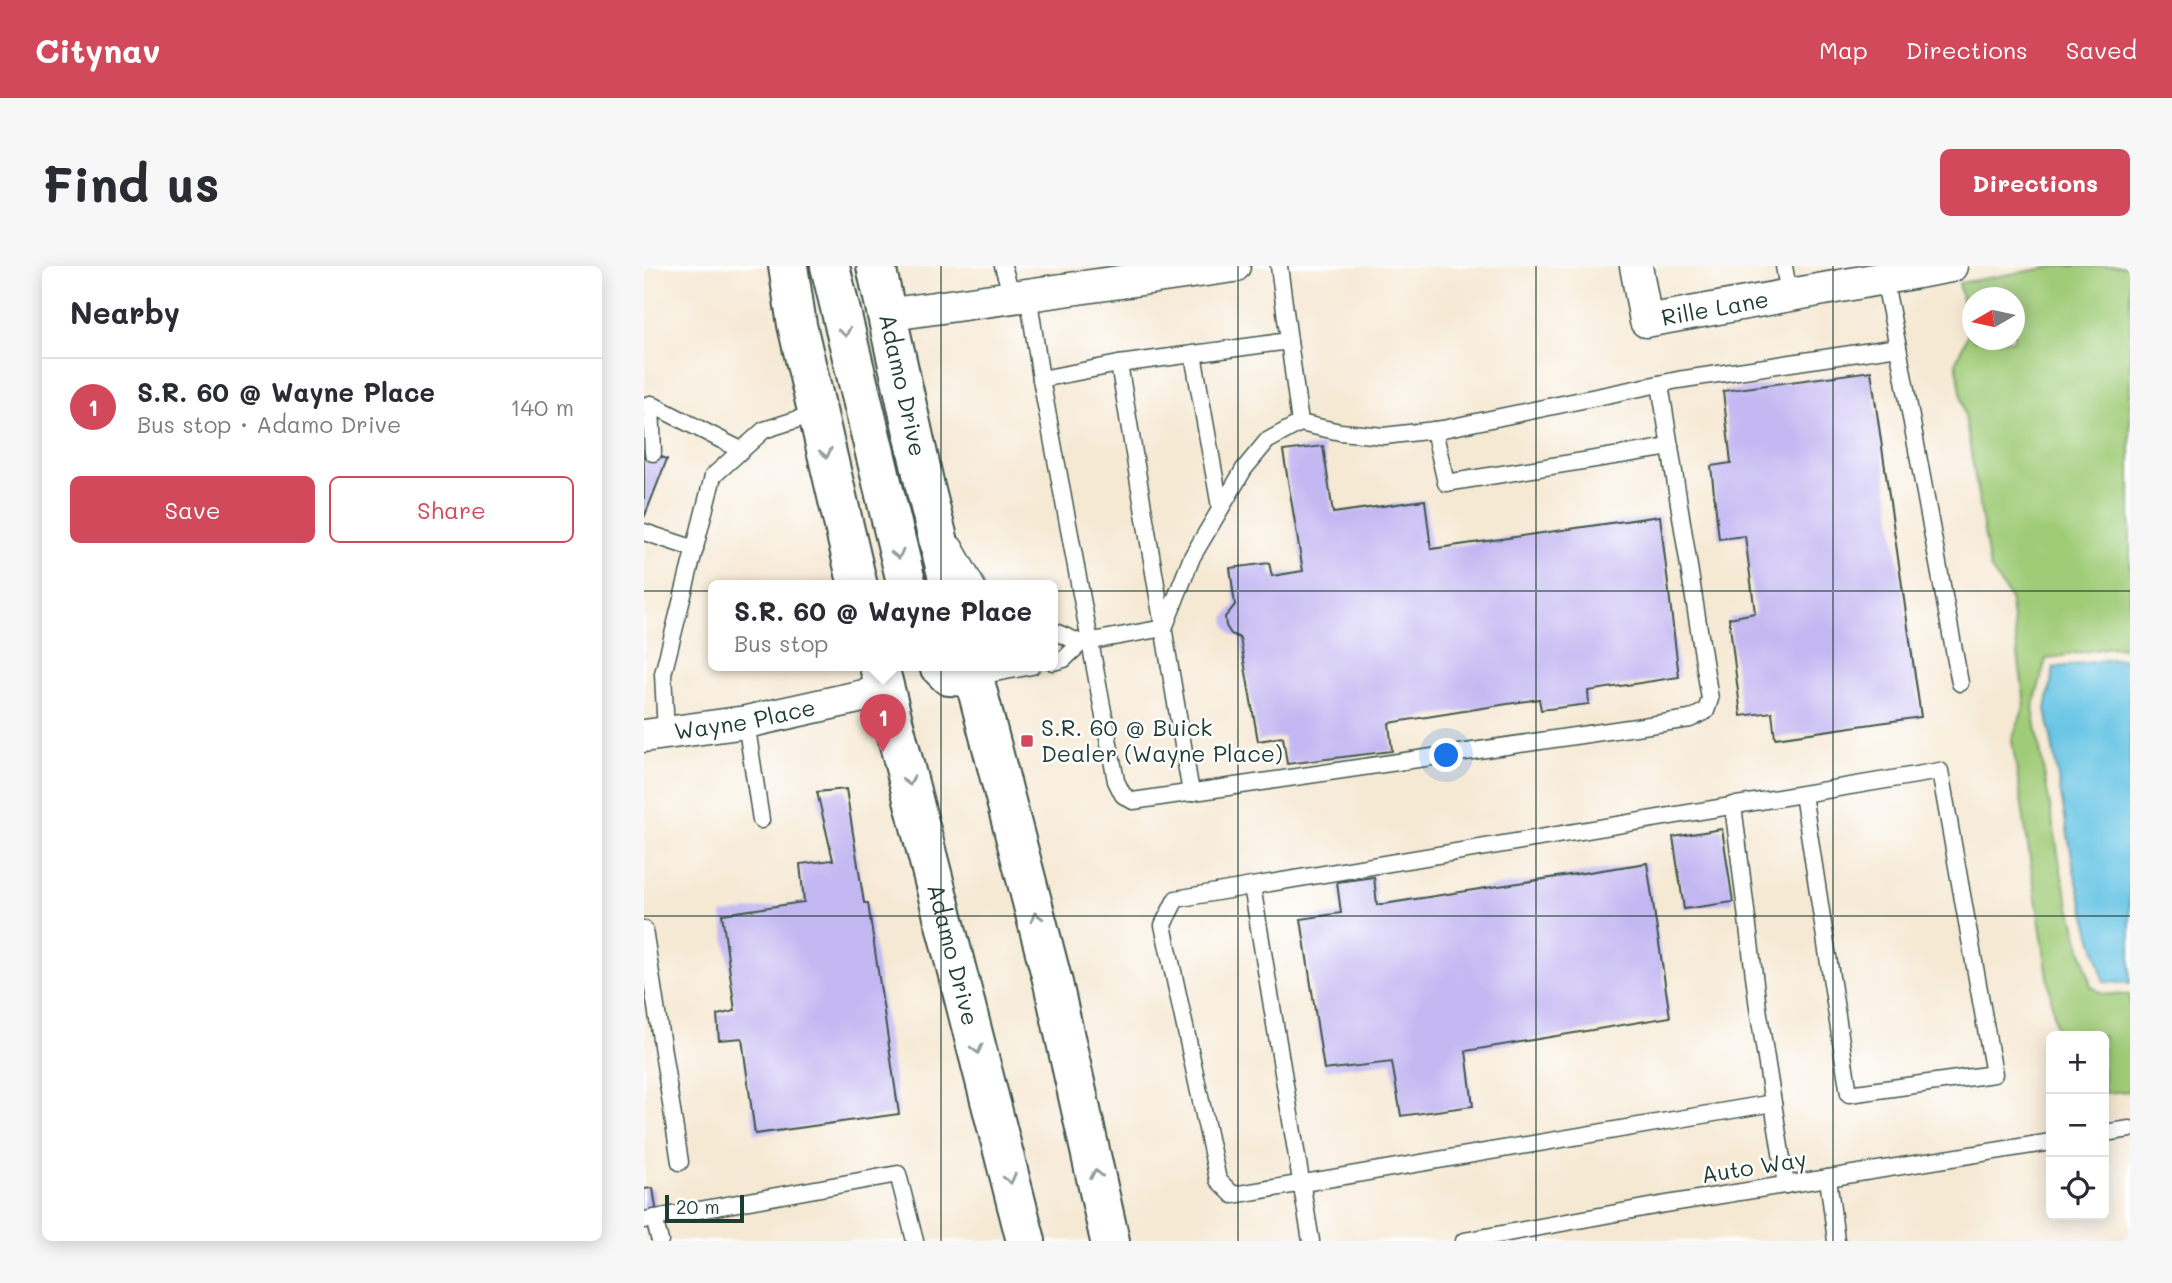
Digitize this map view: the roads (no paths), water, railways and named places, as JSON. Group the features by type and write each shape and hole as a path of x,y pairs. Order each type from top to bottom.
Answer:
{"main road":[{"path":"788,266 797,325 857,580"},
{"path":"830,266 906,580"},
{"name":"Adamo Drive","path":"876,266 885,315 948,580"},
{"path":"961,671 1054,983 1110,1241"},
{"name":"Adamo Drive","path":"882,679 1026,1241"}],"street":[{"path":"885,315 1234,266"},
{"name":"Rille Lane","path":"1636,266 1646,321 1787,280 1884,278 1951,266"},
{"name":"Wayne Place","path":"655,734 746,722 882,679"}],"lane":[{"path":"1003,266 1020,295 1041,379 1087,643 1116,781 1123,795 1133,801 1689,719 1706,711 1710,699 1660,384"},
{"path":"1279,266 1300,424"},
{"path":"1884,278 1960,683"},
{"path":"1041,379 1119,364 1289,341"},
{"path":"1164,628 1176,590 1220,508 1267,441 1300,424 1340,432 1384,436 1434,430 1660,384 1898,347"},
{"path":"1193,354 1220,508"},
{"path":"1119,364 1191,793"},
{"path":"646,406 741,450"},
{"path":"644,421 646,406"},
{"path":"646,406 653,453"},
{"path":"655,734 663,674 713,476 764,430 817,413"},
{"path":"1434,430 1446,483 1670,447"},
{"path":"926,491 974,580"},
{"path":"644,533 695,550"},
{"path":"1058,661 1087,643 1164,628"},
{"path":"1058,633 1087,643"},
{"path":"746,722 761,820"},
{"path":"1773,1103 1233,1195 1218,1180 1163,925 1176,899 1802,793 1940,771 1994,1074 1849,1094 1802,793"},
{"path":"1733,805 1786,1185"},
{"path":"1252,886 1311,1241"},
{"path":"644,929 680,1162"},
{"path":"2109,1132 2130,1129"},
{"name":"Auto Way","path":"1468,1241 2046,1143"},
{"path":"660,1241 649,1219 898,1174 915,1241"},
{"path":"1828,1178 1836,1241"}],"water":[{"path":"2112,659 2130,660 2130,983 2104,982 2075,875 2046,709 2054,668"}],"place":[{"name":"S.R. 60 @ Buick Dealer (Wayne Place)","path":"1027,741"},
{"name":"S.R. 60 @ Wayne Place","path":"883,752"}]}
